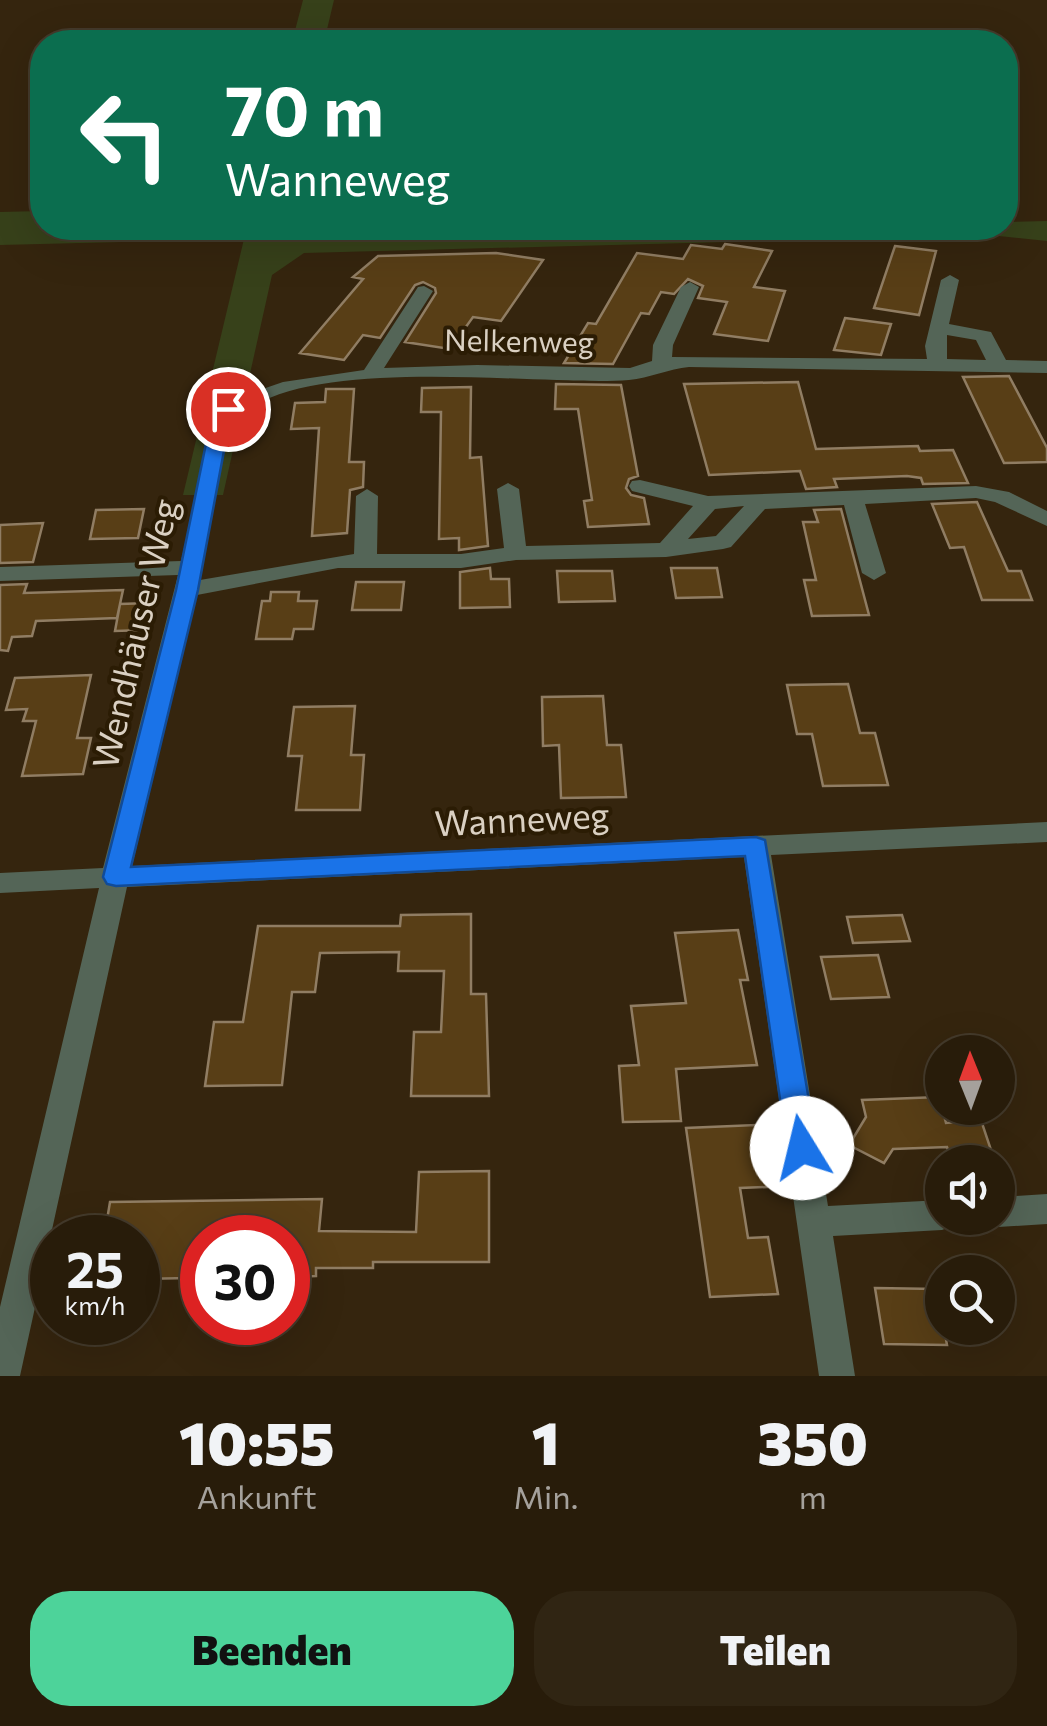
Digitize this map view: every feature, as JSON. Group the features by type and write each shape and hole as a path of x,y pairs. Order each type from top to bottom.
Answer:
{"street":[{"path":"938,366 935,346 950,280"},
{"path":"662,364 663,345 690,287"},
{"name":"Nelkenweg","path":"373,373 378,358 424,291"},
{"path":"940,329 970,330 984,336 999,366"},
{"name":"Nelkenweg","path":"228,409 282,390 373,373 631,374 662,364 1047,366"},
{"name":"Wendhäuser Weg","path":"2,1376 188,579 220,424 228,409"},
{"path":"640,486 708,503 976,492 1002,497 1047,519"},
{"path":"508,489 516,553"},
{"path":"366,560 367,496"},
{"path":"853,499 874,573"},
{"path":"0,574 188,579 366,560 461,561 516,553 666,550 723,542 760,502"},
{"path":"666,550 708,503"},
{"name":"Wanneweg","path":"0,882 1047,832"},
{"path":"756,846 837,1376"},
{"path":"1015,1211 1047,1209"},
{"path":"814,1222 925,1216"}],"green space":[{"path":"303,0 334,0 327,30 295,30"},
{"path":"30,211 30,240 203,240 0,245 0,212"},
{"path":"1047,221 1047,241 1018,238 1018,222"},
{"path":"244,240 799,240 304,253 272,275 223,495 183,495"}],"building":[{"path":"725,244 772,251 754,287 785,291 768,341 714,334 727,302 698,298 703,286 688,279 674,294 661,292 649,314 641,313 613,364 564,363 588,323 596,324 637,253 683,259 691,245 722,249"},
{"path":"895,246 936,251 919,315 874,308"},
{"path":"496,253 543,260 501,321 473,317 450,349 405,342 436,293 435,288 423,282 415,285 380,338 363,335 344,360 300,353 363,279 353,277 378,256"},
{"path":"845,318 891,324 881,355 834,350"},
{"path":"1009,376 1047,448 1047,462 1004,463 963,377"},
{"path":"798,382 816,449 918,446 920,451 953,450 968,483 923,484 921,478 907,476 834,479 837,487 806,489 800,471 709,475 684,384"},
{"path":"556,384 621,385 638,476 629,479 626,488 631,495 644,498 649,524 588,527 584,501 592,500 578,409 555,409"},
{"path":"471,387 470,458 481,457 488,546 459,550 459,538 439,539 441,412 421,412 422,388"},
{"path":"326,389 354,389 349,462 364,462 363,487 350,490 347,533 312,536 319,428 291,429 295,403 325,402"},
{"path":"977,502 1008,571 1021,571 1032,600 982,600 964,547 950,548 932,504"},
{"path":"144,509 138,538 90,539 96,510"},
{"path":"841,509 869,615 812,616 804,580 816,580 803,522 818,522 814,510"},
{"path":"43,523 33,562 0,563 0,525"},
{"path":"490,568 491,579 509,579 510,607 460,608 460,572"},
{"path":"671,568 717,568 722,597 676,598"},
{"path":"557,571 612,571 615,601 559,602"},
{"path":"356,582 404,582 401,610 352,610"},
{"path":"27,584 24,593 123,590 117,618 36,621 32,636 12,637 8,651 0,650 0,585"},
{"path":"271,592 299,592 298,601 317,601 313,629 294,629 292,639 256,639 262,601 270,601"},
{"path":"150,603 145,630 115,631 120,604"},
{"path":"91,675 77,738 91,738 83,774 22,776 36,721 23,721 27,709 6,710 15,678"},
{"path":"848,684 860,733 875,733 888,785 823,786 812,734 797,734 787,685"},
{"path":"603,696 607,745 621,745 626,797 561,798 559,745 543,746 542,697"},
{"path":"355,706 351,755 364,755 360,810 296,810 302,756 288,756 294,707"},
{"path":"471,914 471,994 486,994 489,1096 411,1096 414,1032 441,1032 444,971 398,971 399,952 320,953 315,992 292,992 282,1085 205,1086 214,1022 243,1022 258,926 400,926 401,915"},
{"path":"902,915 910,941 853,943 847,917"},
{"path":"738,930 748,980 740,980 757,1065 676,1069 681,1121 623,1122 619,1066 639,1065 631,1006 686,1003 675,933"},
{"path":"878,955 889,997 831,999 821,957"},
{"path":"925,1098 925,1125 983,1125 989,1145 893,1149 884,1163 849,1145 866,1117 862,1100"},
{"path":"756,1125 767,1187 740,1188 748,1238 768,1237 778,1294 710,1297 686,1128"},
{"path":"489,1171 489,1262 373,1262 373,1268 316,1268 316,1276 310,1276 310,1215 180,1215 180,1278 160,1279 160,1215 108,1215 110,1202 322,1199 319,1231 416,1232 419,1172"},
{"path":"875,1288 925,1289 925,1345 884,1344"}],"route":[{"path":"228,409 220,424 188,568 187,590 116,877 756,846 802,1148"}]}
